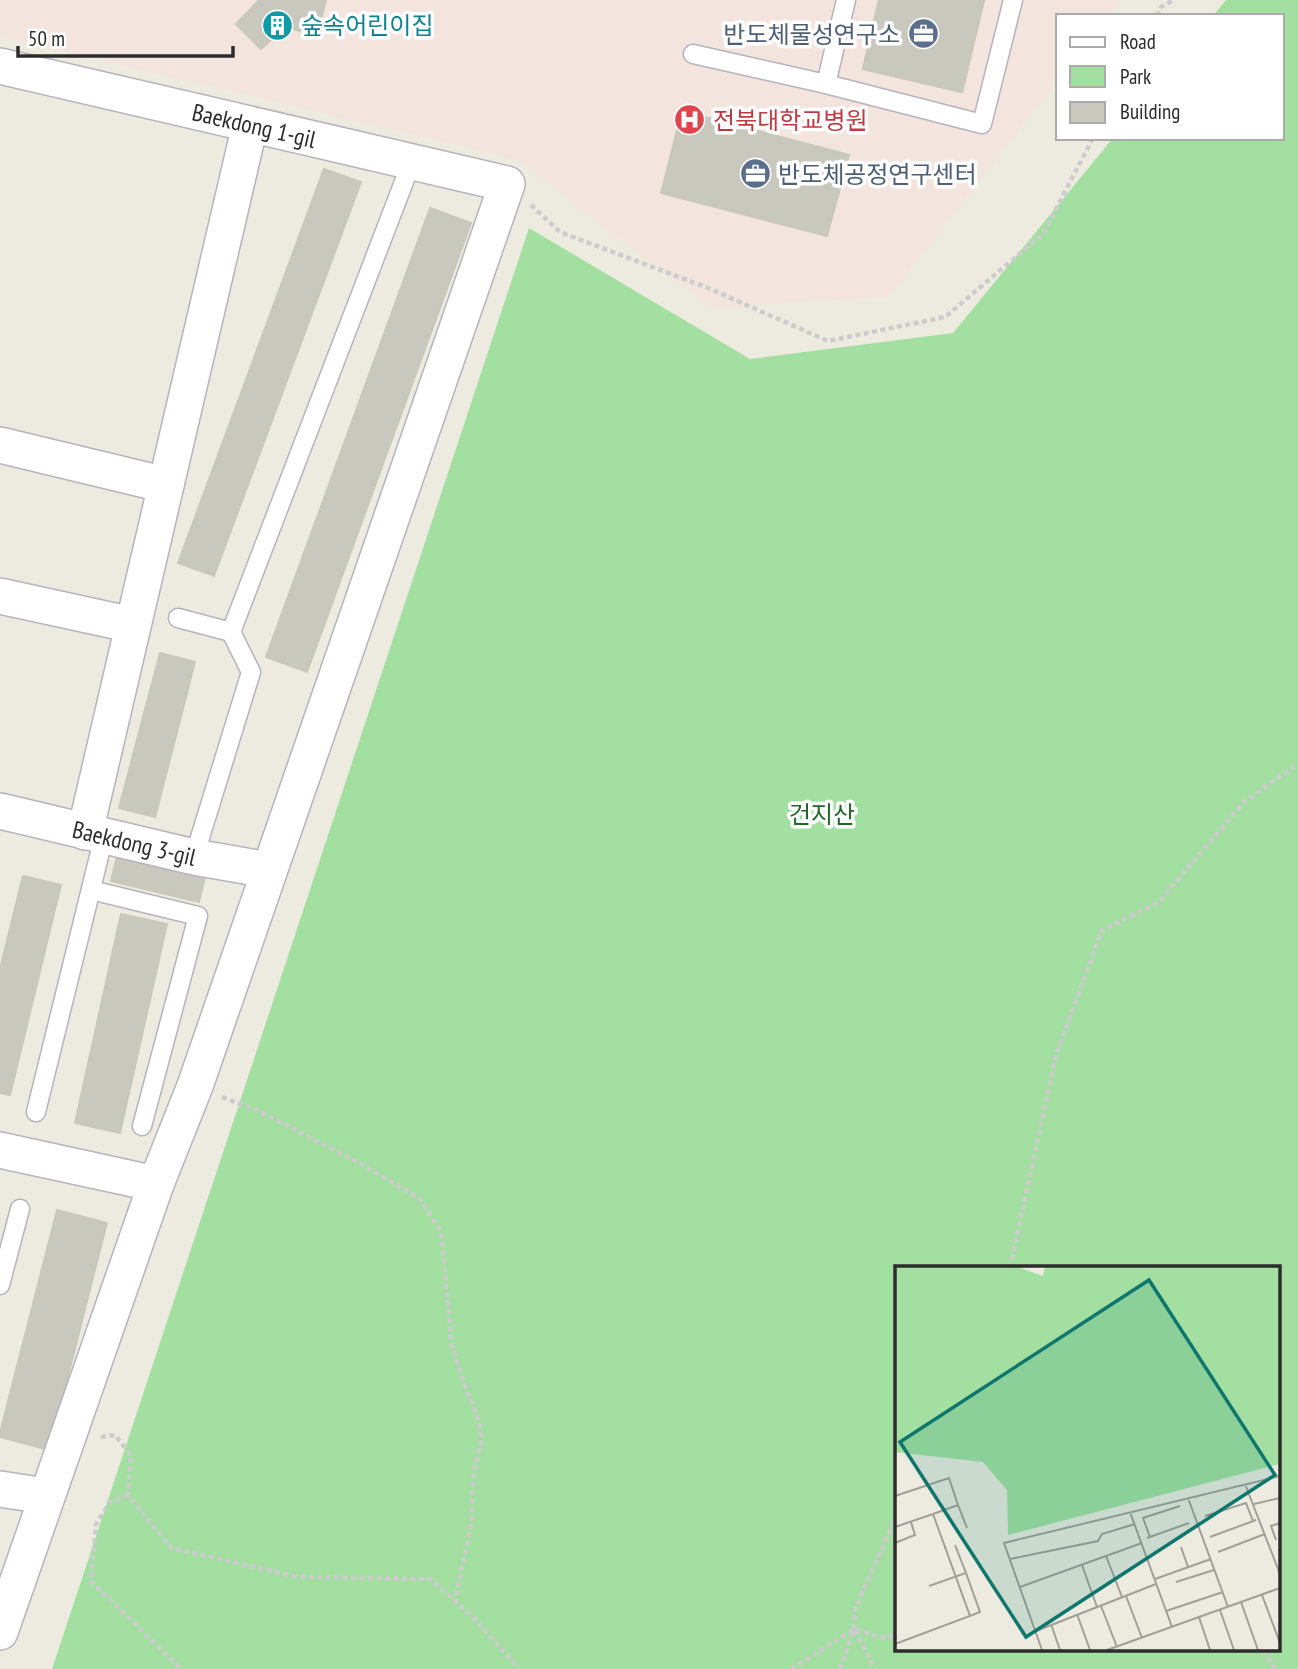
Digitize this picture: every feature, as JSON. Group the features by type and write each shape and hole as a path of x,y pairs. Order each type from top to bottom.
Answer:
{"street":[{"name":"Baekdong 1-gil","path":"0,66 507,184"},
{"path":"95,834 134,625 250,125"},
{"path":"0,1632 156,1184 195,1086 507,184"},
{"path":"0,445 166,485"},
{"path":"0,596 134,625"},
{"name":"Baekdong 3-gil","path":"0,811 194,857 268,870"},
{"path":"0,1150 156,1184"},
{"path":"0,1489 46,1496"}],"lane":[{"path":"826,84 846,0"},
{"path":"692,54 826,84 982,124 1013,0"},
{"path":"194,857 251,672 232,632 412,161"},
{"path":"178,618 232,632"},
{"path":"36,1112 91,890 95,834"},
{"path":"91,890 198,916 142,1126"},
{"path":"0,1285 20,1209"}],"path":[{"path":"1158,14 1161,7 1174,0"},
{"path":"507,184 561,232 708,288 828,341 945,317 1043,234 1092,140"},
{"path":"1010,1266 1056,1055 1102,930 1158,903 1244,802 1298,764"},
{"path":"195,1086 261,1112 365,1166 420,1199 441,1232 452,1346 477,1415 482,1439 474,1471 471,1525 455,1601"},
{"path":"66,1442 115,1435 131,1455 128,1495 172,1548 298,1577 430,1579 472,1616 519,1669"},
{"path":"128,1495 109,1503 96,1524 91,1581 181,1669"},
{"path":"840,1669 854,1629 855,1609 895,1519"},
{"path":"854,1629 886,1639 895,1632"},
{"path":"792,1669 854,1629"},
{"path":"854,1629 875,1669"},
{"path":"1264,1652 1275,1669"}],"shaded area":[{"name":"전북대학교병원","path":"0,0 1121,0 1110,14 1056,14 1056,83 888,298 806,301 714,309 612,234 519,160 0,36"}],"green space":[{"name":"건지산","path":"1226,0 1298,0 1298,1669 52,1669 529,228 750,359 953,333 1111,140 1284,140 1284,14 1215,14"}],"building":[{"name":"숲속어린이집","path":"259,0 326,0 317,35 284,27 261,49 236,24"},
{"name":"반도체물성연구소","path":"879,0 984,0 962,92 863,69"},
{"name":"반도체물성연구소","path":"879,0 984,0 962,92 863,69"},
{"name":"반도체공정연구센터","path":"682,111 849,155 827,236 661,193"},
{"path":"324,169 361,182 214,576 178,563"},
{"path":"430,208 471,223 307,672 266,657"},
{"path":"160,653 195,662 155,817 119,808"},
{"path":"117,856 205,877 199,902 111,881"},
{"path":"23,876 61,885 10,1095 0,1093 0,969"},
{"path":"121,914 167,924 120,1133 75,1123"},
{"path":"57,1210 107,1223 49,1450 0,1437 0,1433"}],"place":[{"name":"숲속어린이집","path":"278,25"},
{"name":"반도체물성연구소","path":"923,34"},
{"name":"전북대학교병원","path":"690,120"},
{"name":"반도체공정연구센터","path":"755,174"}]}
